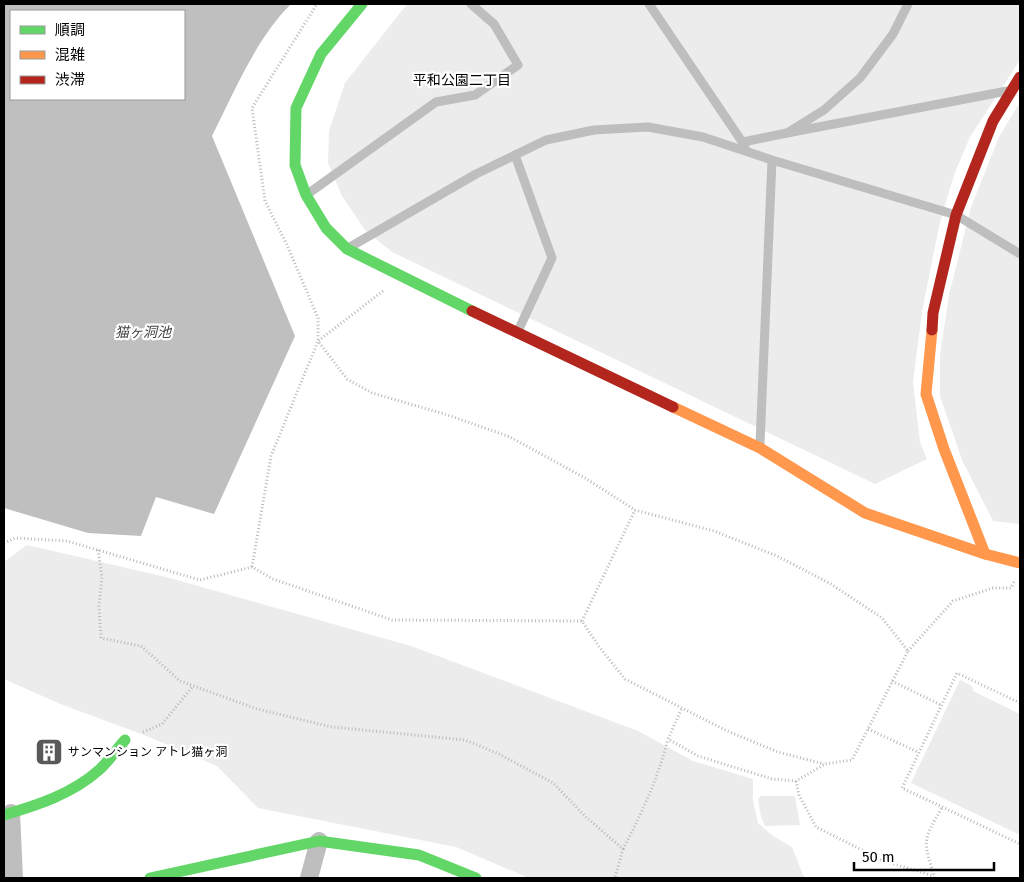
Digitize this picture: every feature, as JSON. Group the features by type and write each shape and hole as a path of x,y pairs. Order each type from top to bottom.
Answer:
{"street":[{"path":"362,4 321,54 296,108 295,166 306,195 326,228 347,249 760,448 865,513 985,554 1020,563"},
{"path":"985,554 944,449 926,394 933,313 956,215 993,121 1020,77"},
{"path":"14,878 7,814 50,801 79,786 100,770 125,740"},
{"path":"150,878 319,841 419,855 476,878"},
{"path":"309,878 319,841"}],"lane":[{"path":"306,195 436,102 475,95 518,65 494,24 471,4"},
{"path":"787,133 824,110 860,78 893,34 908,4"},
{"path":"651,5 749,152"},
{"path":"742,142 1012,90"},
{"path":"347,249 476,174 546,140 594,130 648,127 703,137 772,160 956,215 1020,254"},
{"path":"515,155 552,258 517,332"},
{"path":"760,448 772,160"}],"path":[{"path":"252,567 271,456 318,341 318,318 287,245 265,201 252,108 317,4"},
{"path":"318,341 402,277"},
{"path":"318,341 346,379 372,393 448,415 510,437 585,478 635,510 714,531 777,556 831,584 882,618 908,651"},
{"path":"582,621 635,510"},
{"path":"4,543 15,538 67,541 200,580 252,567 273,579 392,620 582,621"},
{"path":"98,550 102,577 99,606 102,638 141,646 180,681 257,709 332,727 465,740 499,754 553,783 586,817 623,849"},
{"path":"668,738 698,756 772,779 796,781 825,764 852,760 908,651 953,601 993,588 1011,588 1017,575"},
{"path":"582,621 600,648 625,679 727,731 778,752 825,764"},
{"path":"1020,703 957,673 940,705 902,788 1020,844"},
{"path":"892,681 940,705"},
{"path":"125,740 162,724 193,686"},
{"path":"615,878 623,849 661,767 668,738 682,708"},
{"path":"868,729 918,752"},
{"path":"796,781 799,795 816,828 884,861 934,877"},
{"path":"934,877 925,845 927,833 942,808"}],"shaded area":[{"path":"407,4 1020,4 1020,60 970,137 955,172 940,222 922,312 913,382 920,442 927,459 875,484 392,252 365,230 342,196 328,163 329,131 345,83"},
{"path":"1020,102 1020,524 993,521 962,460 940,396 940,355 949,295 971,207 999,137"},
{"path":"27,545 166,577 411,646 638,731 693,761 753,779 753,800 758,823 773,836 792,847 806,878 529,878 456,847 258,808 217,766 149,737 58,703 4,679 4,562"},
{"path":"960,680 972,686 973,691 1020,714 1020,835 911,783"},
{"path":"761,796 795,796 800,825 765,826 761,817 758,799"}],"water":[{"name":"猫ヶ洞池","path":"4,4 291,4 279,17 257,49 237,84 212,136 295,336 214,514 156,497 141,536 88,533 4,508"}],"traffic: fast":[{"path":"362,4 321,54 296,108 295,165 306,195 326,228 347,249 472,311"},
{"path":"4,815 42,803 78,786 103,767 125,740"},
{"path":"150,878 319,841 419,855 476,878"}],"traffic: slow":[{"path":"932,330 926,394 944,449 985,554"},
{"path":"673,407 760,448 865,513 985,554 1020,563"}],"traffic: jam":[{"path":"932,330 933,313 956,215 993,121 1020,77"},
{"path":"472,311 673,407"}],"place":[{"name":"サンマンション アトレ猫ヶ洞","path":"49,752"}],"district":[{"name":"平和公園二丁目","path":"462,80"}]}
